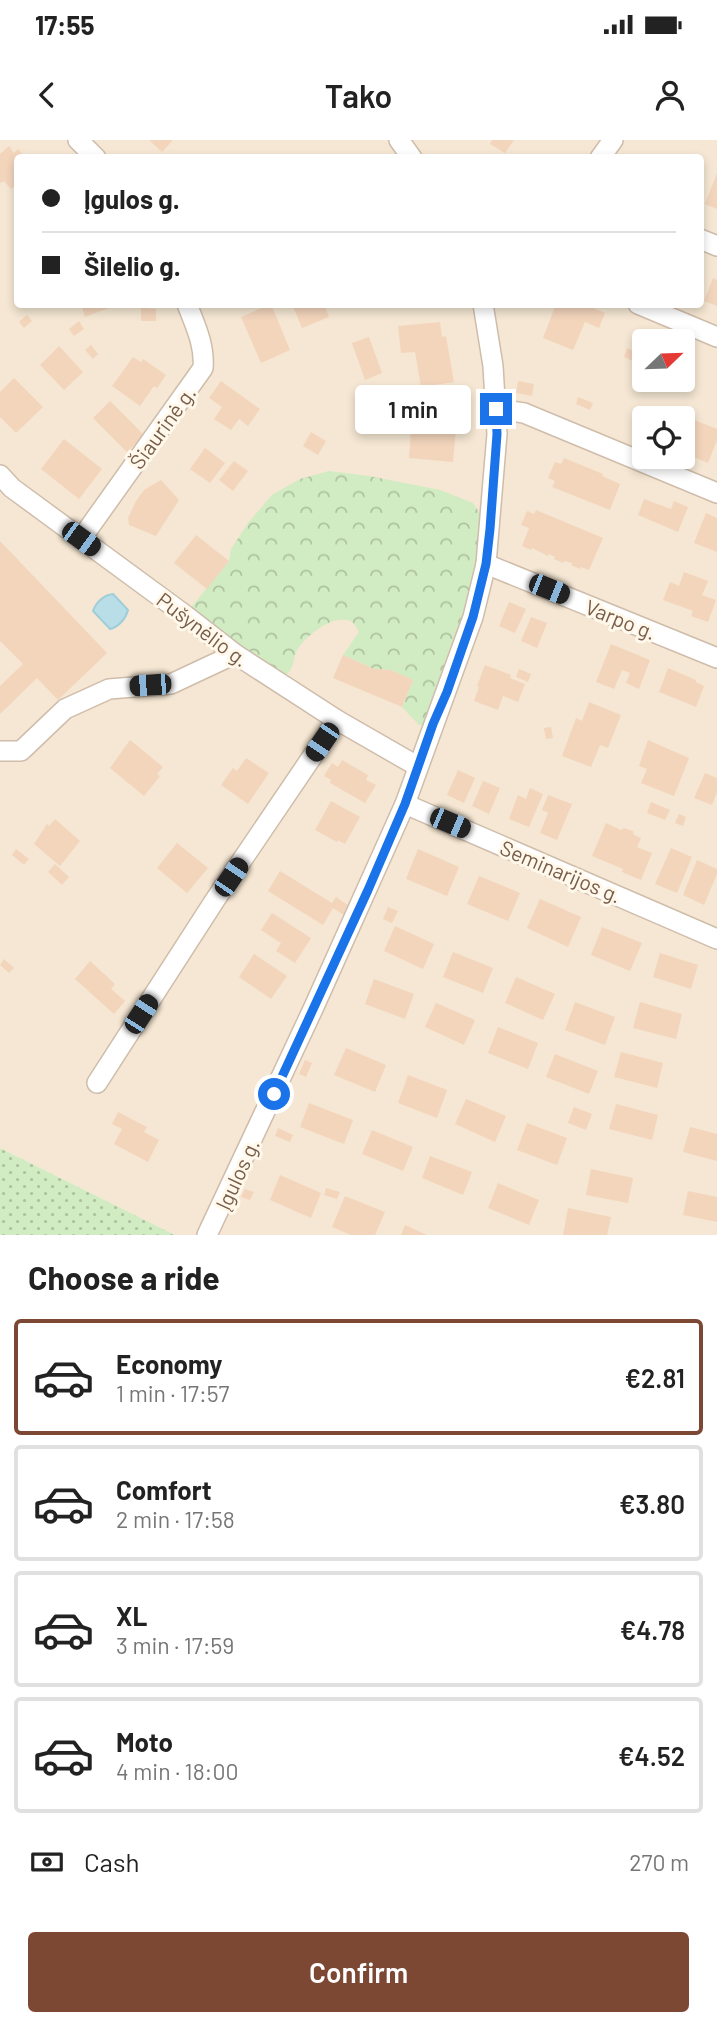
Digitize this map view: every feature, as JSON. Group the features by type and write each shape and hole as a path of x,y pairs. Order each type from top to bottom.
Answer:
{"street":[{"path":"78,140 92,154"},
{"name":"Šiaurinė g.","path":"81,539 203,368 200,340 188,308"},
{"name":"Įgulos g.","path":"208,1235 405,804 473,617 486,564 497,434 493,366 484,308"},
{"path":"648,308 717,337"},
{"path":"496,409 524,413 717,493"},
{"name":"Pušynėlio g.","path":"0,475 12,488 235,654 337,720 417,766"},
{"name":"Varpo g.","path":"486,564 717,658"},
{"path":"0,751 21,751 65,709 109,689 171,684 235,654"},
{"path":"97,1083 215,900 337,720"},
{"name":"Seminarijos g.","path":"405,804 717,939"}],"shaded area":[{"path":"0,140 717,140 717,1235 175,1235 0,1148"}],"green space":[{"path":"329,471 440,490 473,503 490,529 433,724 419,725 402,707 413,680 391,670 374,669 343,655 359,632 349,621 334,621 308,637 299,647 291,669 284,677 185,615 229,561 231,549 248,523 272,495 300,479"},
{"path":"0,1148 175,1235 0,1235"}],"water":[{"path":"113,594 128,610 122,622 110,629 93,611 101,600"}],"building":[{"path":"149,140 173,140 162,152"},
{"path":"492,140 514,140 505,153 490,144"},
{"path":"9,146 14,153 18,149 22,154 14,154 14,187 11,189 4,181 0,182 0,154"},
{"path":"717,173 717,209 705,204"},
{"path":"713,278 717,280 717,306 704,301"},
{"path":"82,308 108,308 85,317"},
{"path":"141,308 156,309 156,321 141,321"},
{"path":"262,308 273,308 290,350 261,363 241,317"},
{"path":"294,308 326,308 329,317 302,328"},
{"path":"554,308 593,308 605,313 599,328 585,322 573,350 543,338"},
{"path":"27,315 32,321 24,328 19,322"},
{"path":"79,321 84,329 74,336 69,329"},
{"path":"440,322 442,337 446,336 454,382 421,387 415,352 401,353 398,326"},
{"path":"369,337 382,373 365,380 352,343"},
{"path":"91,345 98,354 93,359 85,350"},
{"path":"59,346 83,372 64,390 40,365"},
{"path":"627,348 632,350 632,361 624,357"},
{"path":"133,357 141,362 143,359 166,375 157,388 154,386 140,406 112,386"},
{"path":"14,378 43,407 16,433 0,417 0,392"},
{"path":"221,381 260,409 248,426 239,419 231,430 214,419 222,407 209,398"},
{"path":"518,381 534,384 532,396 516,393"},
{"path":"360,394 366,394 365,410 359,410"},
{"path":"578,397 593,403 590,410 576,404"},
{"path":"110,401 144,435 127,452 93,418"},
{"path":"412,413 457,417 453,462 409,458"},
{"path":"695,420 717,429 717,440 708,463 695,458"},
{"path":"311,432 326,441 318,455 303,446"},
{"path":"64,439 102,469 79,499 41,469"},
{"path":"205,448 225,463 210,483 190,469"},
{"path":"564,458 620,484 610,510 552,487 555,481 548,478 555,462 561,464"},
{"path":"234,461 248,471 233,491 219,480"},
{"path":"161,480 179,500 156,536 129,525 128,518 144,490"},
{"path":"644,499 671,509 674,501 688,507 678,532 638,515"},
{"path":"536,510 603,538 589,570 580,569 571,565 572,563 563,563 549,554 548,556 522,546 529,528 521,525 527,511 534,514"},
{"path":"706,513 717,518 717,552 694,543"},
{"path":"196,535 229,561 207,589 174,563"},
{"path":"0,541 107,653 58,700 37,678 0,714 0,686 23,664 0,641"},
{"path":"684,572 708,581 702,595 716,600 708,622 691,616 693,611 663,600 670,582 679,586"},
{"path":"509,602 526,609 515,633 499,626"},
{"path":"531,617 547,623 537,648 521,641"},
{"path":"611,644 650,660 639,689 626,683 630,673 622,670 614,689 596,682"},
{"path":"343,655 374,669 391,670 413,680 402,707 333,678"},
{"path":"485,665 511,675 510,678 525,684 518,702 503,696 498,710 474,701"},
{"path":"668,668 704,686 696,707 659,692"},
{"path":"519,669 531,674 528,682 516,677"},
{"path":"589,702 621,715 608,748 600,745 591,767 562,756 576,718 582,721"},
{"path":"551,727 553,738 546,739 544,728"},
{"path":"130,740 163,767 157,774 160,776 144,796 110,768"},
{"path":"648,740 689,758 674,796 641,783 647,769 639,766"},
{"path":"246,758 269,773 248,804 221,785 233,768 237,771"},
{"path":"342,760 368,775 366,780 376,785 365,803 330,783 331,780 324,776 332,763 338,767"},
{"path":"458,770 475,778 464,803 447,795"},
{"path":"705,773 717,778 717,792 712,805 694,798"},
{"path":"483,781 500,788 489,814 472,806"},
{"path":"530,788 543,794 529,827 509,819 518,795 526,799"},
{"path":"548,795 572,804 557,840 540,833 548,813 542,810"},
{"path":"331,801 360,817 345,844 315,830"},
{"path":"651,802 670,810 665,820 647,813"},
{"path":"679,814 686,817 683,826 675,823"},
{"path":"55,819 80,841 60,866 34,844 47,824 49,826"},
{"path":"606,823 621,830 624,828 633,831 634,835 641,838 637,847 652,853 641,880 592,856"},
{"path":"177,843 208,868 187,893 157,868"},
{"path":"671,848 692,857 677,893 655,884"},
{"path":"16,849 29,859 24,865 12,855"},
{"path":"418,849 459,867 447,896 406,879"},
{"path":"697,860 717,869 704,905 683,895"},
{"path":"55,864 69,877 62,885 48,872"},
{"path":"280,871 332,903 336,897 349,906 344,915 333,908 323,925 268,891"},
{"path":"479,876 520,893 508,921 467,904"},
{"path":"540,899 581,917 568,947 527,928"},
{"path":"388,907 398,911 392,923 383,919"},
{"path":"272,913 311,938 295,963 276,951 281,943 261,930"},
{"path":"395,926 434,944 423,969 384,951"},
{"path":"602,927 642,943 630,971 591,955"},
{"path":"453,952 493,968 483,993 443,977"},
{"path":"660,953 698,965 691,989 653,977"},
{"path":"254,954 287,976 271,999 239,977"},
{"path":"4,959 14,968 9,973 0,965"},
{"path":"90,961 115,984 111,989 125,1001 114,1014 75,979"},
{"path":"516,977 555,994 543,1020 505,1003"},
{"path":"374,979 414,994 405,1019 365,1004"},
{"path":"575,1002 615,1017 605,1045 565,1030"},
{"path":"640,1002 682,1014 676,1039 633,1028"},
{"path":"436,1003 475,1020 464,1045 425,1027"},
{"path":"498,1027 538,1043 528,1069 488,1053"},
{"path":"346,1048 386,1065 375,1092 334,1075"},
{"path":"621,1052 663,1063 657,1088 614,1077"},
{"path":"555,1054 598,1071 589,1094 546,1077"},
{"path":"305,1060 312,1063 306,1077 299,1074"},
{"path":"408,1075 447,1090 437,1118 398,1103"},
{"path":"466,1099 506,1116 495,1142 455,1124"},
{"path":"309,1103 353,1120 344,1144 300,1127"},
{"path":"616,1104 658,1115 652,1140 609,1129"},
{"path":"574,1107 592,1114 586,1130 568,1123"},
{"path":"118,1112 147,1127 144,1132 159,1140 148,1162 114,1144 122,1129 112,1124"},
{"path":"527,1123 567,1138 557,1165 517,1150"},
{"path":"690,1127 717,1134 717,1161 683,1152"},
{"path":"278,1128 293,1135 290,1142 275,1136"},
{"path":"372,1130 413,1147 403,1171 362,1154"},
{"path":"430,1156 472,1172 463,1195 422,1178"},
{"path":"591,1169 633,1178 628,1203 586,1195"},
{"path":"280,1175 321,1193 311,1218 270,1200"},
{"path":"498,1183 539,1200 529,1225 488,1208"},
{"path":"326,1188 340,1192 337,1199 324,1195"},
{"path":"245,1189 254,1192 250,1200 241,1197"},
{"path":"688,1191 717,1197 717,1222 683,1215"},
{"path":"345,1196 385,1212 375,1235 351,1235 332,1227"},
{"path":"568,1208 611,1217 607,1235 563,1235"},
{"path":"405,1225 427,1235 401,1235"}],"route":[{"path":"274,1094 405,804 473,617 486,564 490,529 497,434 496,409"}]}
